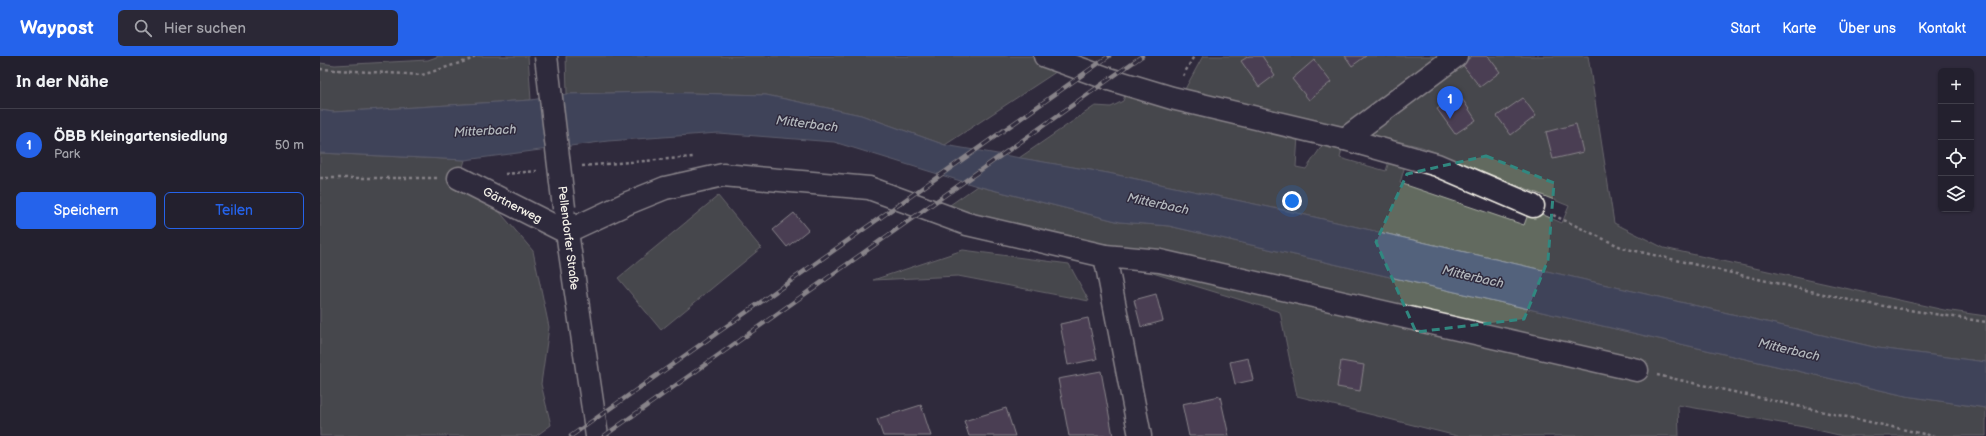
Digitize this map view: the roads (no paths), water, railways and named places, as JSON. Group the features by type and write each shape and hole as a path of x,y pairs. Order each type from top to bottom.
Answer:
{"street":[{"name":"Pellendorfer Straße","path":"546,56 566,232 595,428"},
{"path":"1045,56 1109,79 1172,98 1345,139 1437,165 1533,206"},
{"path":"1345,139 1456,56"},
{"path":"566,232 628,203 665,188 723,175 869,188 967,224 1105,256 1160,261 1637,370"},
{"name":"Gärtnerweg","path":"460,178 566,232"},
{"path":"1105,256 1140,436"}],"water":[{"name":"Mitterbach","path":"652,92 766,95 861,115 945,145 1108,173 1297,213 1878,348 1986,362 1986,408 1906,396 1169,226 1120,222 977,186 834,142 718,133 608,141 465,160 320,153 320,110 333,112 531,100 567,94"}],"railway":[{"path":"571,436 1109,56"},
{"path":"604,436 1142,56"}],"place":[{"name":"ÖBB Kleingartensiedlung","path":"1450,119"}]}
